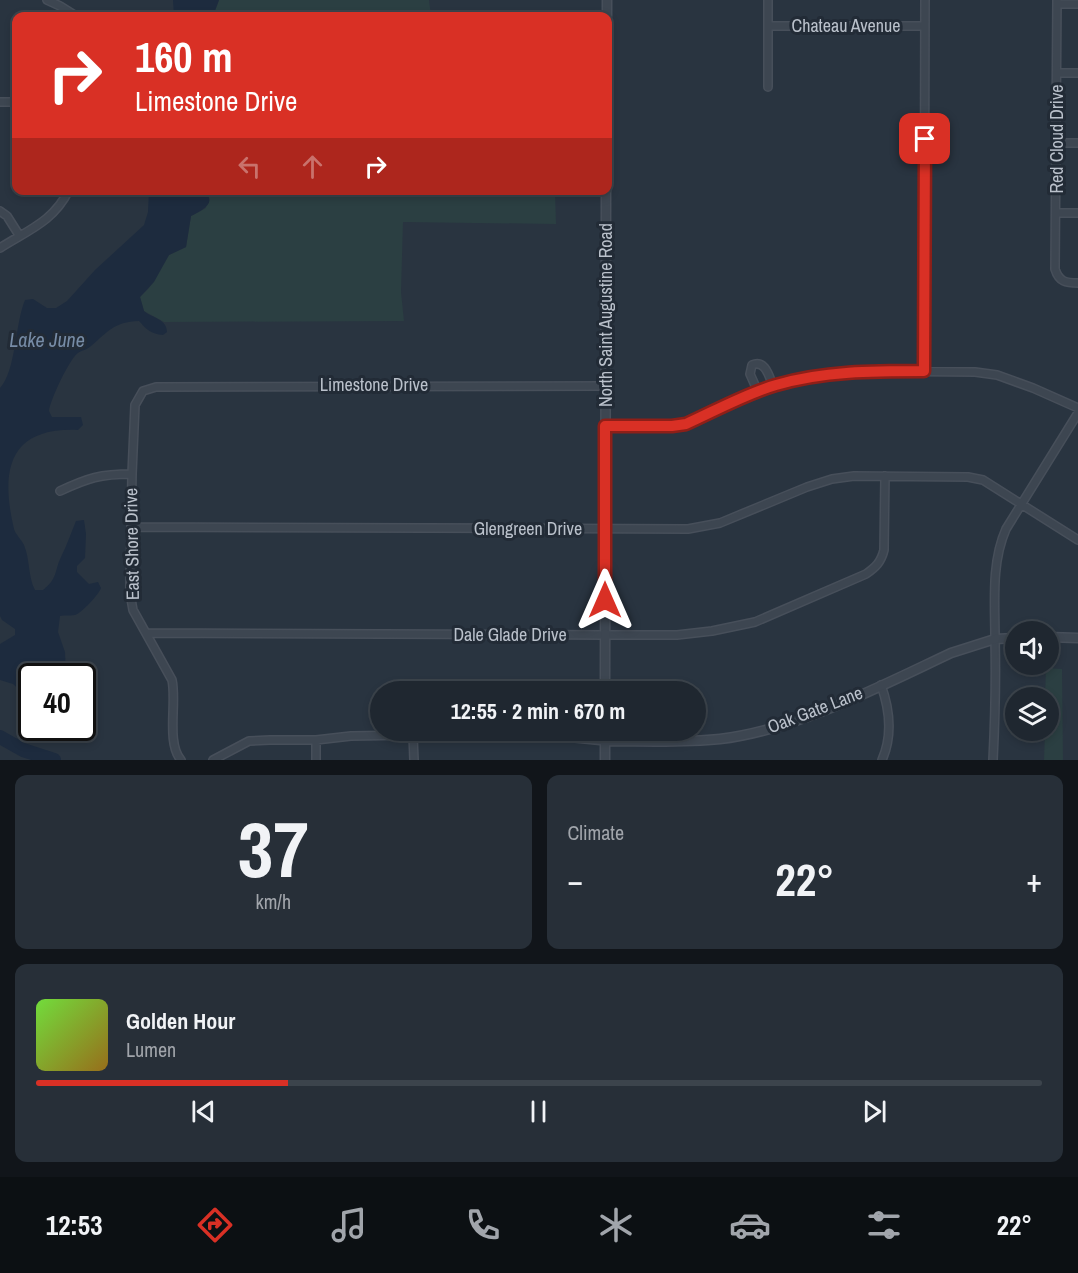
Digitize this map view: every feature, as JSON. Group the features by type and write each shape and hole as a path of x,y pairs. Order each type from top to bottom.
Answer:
{"street":[{"path":"47,0 69,12"},
{"path":"768,0 768,87"},
{"path":"924,371 925,0"},
{"path":"1057,2 1078,4"},
{"name":"Red Cloud Drive","path":"1057,2 1055,269 1057,277 1062,281 1078,283"},
{"name":"Chateau Avenue","path":"768,26 924,26"},
{"path":"1057,73 1078,73"},
{"path":"1057,143 1078,143"},
{"path":"0,248 19,235 37,227 58,208 66,195"},
{"name":"North Saint Augustine Road","path":"605,681 606,195"},
{"path":"0,211 8,216 19,235"},
{"path":"1057,213 1078,213"},
{"path":"758,392 750,374 752,365 756,363 765,368 773,386"},
{"path":"605,426 686,424 773,386 838,373 924,371 997,375 1033,388 1078,410 1006,529 997,558 993,760"},
{"name":"Limestone Drive","path":"143,391 156,387 606,386"},
{"name":"East Shore Drive","path":"143,391 139,394 135,405 130,593 133,610 172,680 174,689 173,741 181,760"},
{"path":"60,491 88,478 106,474 132,474"},
{"name":"Glengreen Drive","path":"130,527 663,531 720,524 807,487 832,479 854,476 968,477 983,480 1078,540"},
{"name":"Dale Glade Drive","path":"146,633 677,635 712,631 754,622 866,574 881,561 884,550 885,476"},
{"path":"1059,637 1078,638"},
{"name":"Oak Gate Lane","path":"706,740 749,734 803,718 951,653 995,639 1005,639"},
{"path":"881,685 889,712 890,733 888,748 882,760"},
{"path":"213,760 249,741 316,740 370,736"},
{"path":"316,740 316,760"},
{"path":"413,741 414,760"},
{"path":"605,741 605,760"}],"green space":[{"path":"219,0 429,0 430,12 214,12"},
{"path":"208,195 555,195 556,224 403,222 401,292 404,321 164,322 144,311 140,297 149,288 169,255 186,247 191,216 206,208"},
{"path":"1059,669 1062,669 1063,760 1044,760 1045,741 1059,741 1059,687 1045,687 1046,675 1059,675"}],"water":[{"path":"173,0 219,0 214,12 174,12"},
{"name":"Lake June","path":"149,195 208,195 207,206 191,216 186,247 169,255 154,282 140,297 144,311 162,321 167,332 163,335 155,334 139,321 123,323 74,356 61,380 49,411 52,417 81,417 83,425 78,430 55,431 37,436 24,444 15,456 8,488 10,508 14,529 26,550 35,590 43,590 51,582 76,521 84,520 85,558 77,566 77,572 89,584 98,582 101,588 78,614 60,616 58,632 65,652 65,663 18,663 18,689 13,684 0,680 0,644 15,635 15,629 0,616 0,388 9,370 25,300 33,299 47,308 56,308 67,301 95,270 144,225 148,212"}],"waterway":[{"path":"0,737 23,750 54,760"}],"route":[{"path":"605,600 605,426 686,424 773,386 820,375 865,371 924,371 925,139"}]}
